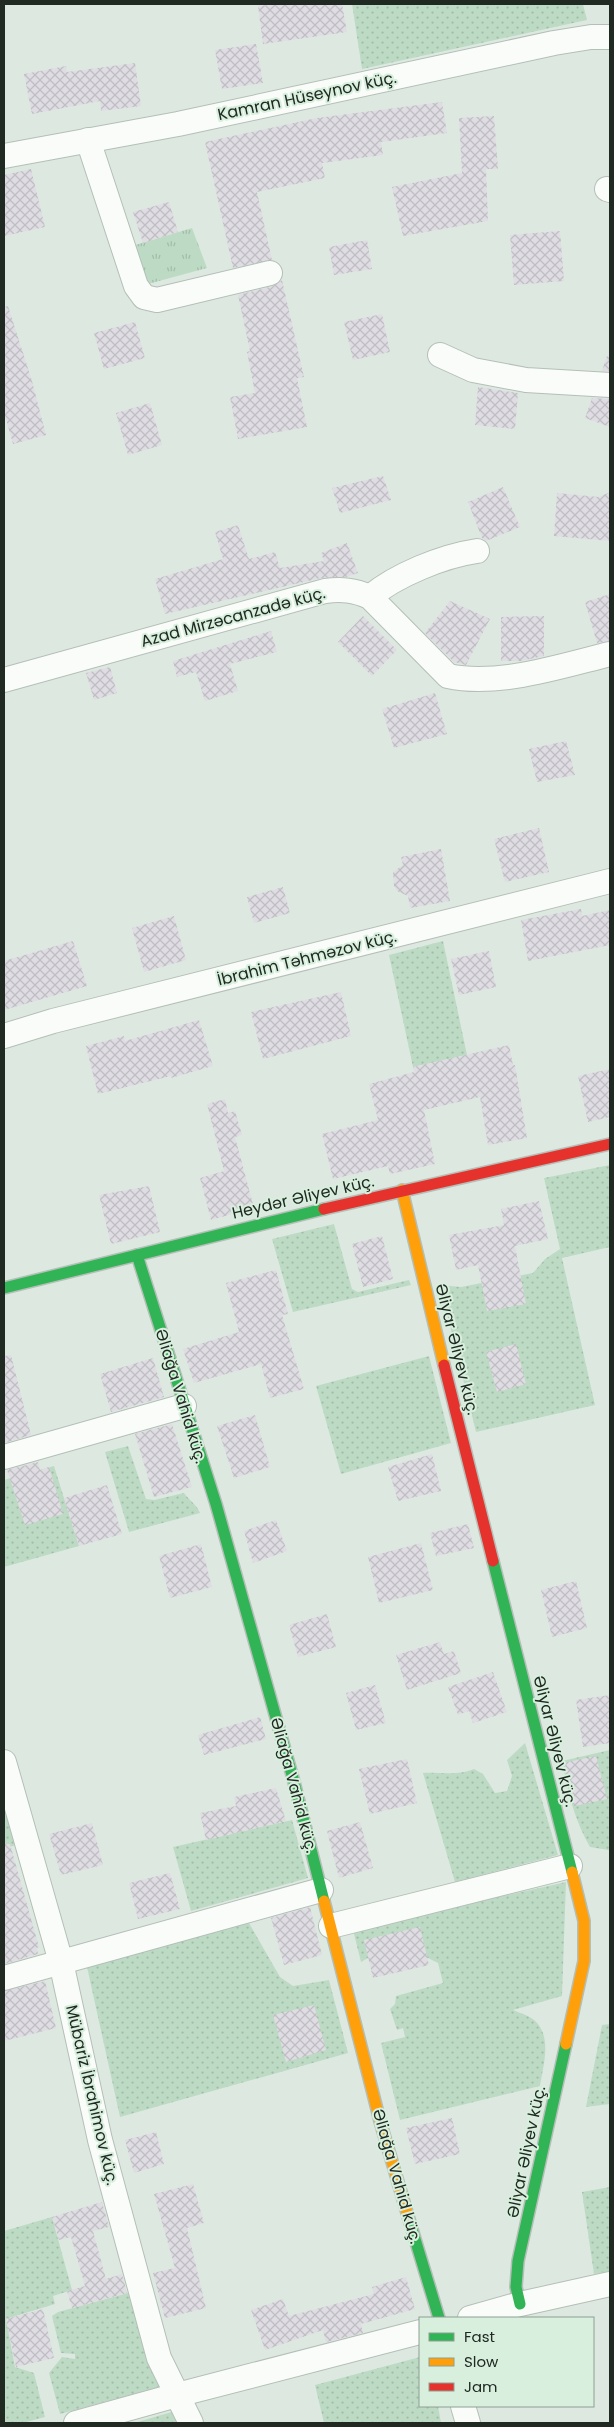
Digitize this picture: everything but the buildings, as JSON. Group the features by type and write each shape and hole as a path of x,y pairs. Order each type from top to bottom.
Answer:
{"street":[{"name":"Kamran Hüseynov küç.","path":"4,156 178,124 554,43 610,36"},
{"path":"88,140 136,286 144,297 157,300 270,273"},
{"path":"440,355 473,370 526,380 610,385"},
{"path":"477,551 454,554 382,587 370,597 448,676 464,680 500,678 610,654"},
{"name":"Azad Mirzəcanzadə küç.","path":"4,680 325,591 356,591 370,597"},
{"name":"İbrahim Təhməzov küç.","path":"4,1036 53,1021 610,880"},
{"name":"Heydər Əliyev küç.","path":"4,1288 402,1190 610,1144"},
{"name":"Əliyar Əliyev küç.","path":"402,1190 429,1307 584,1921 584,1961 518,2261 516,2286 520,2304"},
{"name":"Əliağa Vahid küç.","path":"137,1255 216,1504 294,1782 380,2120 439,2317"},
{"path":"4,1457 184,1406"},
{"name":"Mübariz İbrahimov küç.","path":"4,1762 61,1962 100,2140 137,2281 159,2358 190,2423"},
{"path":"331,1926 570,1866"},
{"path":"4,1978 321,1890"},
{"path":"474,2317 520,2304 610,2284"},
{"path":"76,2423 419,2332"},
{"path":"463,2407 468,2423"}],"green space":[{"path":"352,4 583,4 587,20 362,69"},
{"path":"192,228 207,268 148,284 132,246"},
{"path":"443,941 467,1055 413,1067 389,955"},
{"path":"610,1165 610,1247 562,1258 595,1405 476,1432 440,1285 461,1287 533,1273 545,1259 560,1249 544,1178"},
{"path":"334,1224 352,1289 358,1292 409,1280 411,1285 293,1312 272,1239"},
{"path":"429,1356 451,1443 341,1474 316,1386"},
{"path":"128,1446 146,1499 154,1500 184,1493 200,1513 129,1532 105,1452"},
{"path":"54,1466 79,1546 4,1567 4,1480"},
{"path":"525,1743 558,1855 455,1882 423,1773 455,1773 474,1769 483,1774 495,1793 507,1791 512,1776 507,1760"},
{"path":"610,1750 610,1850 608,1850 590,1847 584,1836 572,1805 562,1761"},
{"path":"4,1805 16,1845 4,1849"},
{"path":"292,1820 308,1878 191,1911 173,1847"},
{"path":"566,1882 562,1996 513,2010 527,2015 534,2020 543,2034 545,2052 540,2086 400,2120 381,2043 405,2037 403,2028 397,2030 390,2009 395,2004 396,1996 443,1983 438,1963 426,1957 368,1958 361,1962 353,1930"},
{"path":"249,1923 280,1977 293,1986 329,1980 348,2053 120,2117 87,1967"},
{"path":"610,2024 610,2104 586,2107 602,2025"},
{"path":"610,2187 610,2271 594,2274 582,2192"},
{"path":"52,2217 72,2290 53,2296 55,2304 6,2319 15,2367 34,2373 45,2417 23,2423 4,2423 4,2231"},
{"path":"128,2293 159,2387 60,2414 49,2373 62,2357 75,2359 75,2354 61,2353 52,2316 58,2312"},
{"path":"419,2357 419,2407 438,2407 441,2423 324,2423 315,2385"},
{"path":"175,2411 179,2423 134,2423"}],"traffic: fast":[{"path":"4,1288 324,1209"},
{"path":"137,1255 216,1504 294,1782 324,1901"},
{"path":"493,1561 572,1872"},
{"path":"520,2304 516,2287 518,2261 566,2044"},
{"path":"408,2216 439,2317"}],"traffic: slow":[{"path":"402,1190 444,1365"},
{"path":"566,2044 584,1961 584,1921 572,1872"},
{"path":"324,1901 380,2121 408,2216"}],"traffic: jam":[{"path":"324,1209 610,1144"},
{"path":"444,1365 493,1561"}]}
